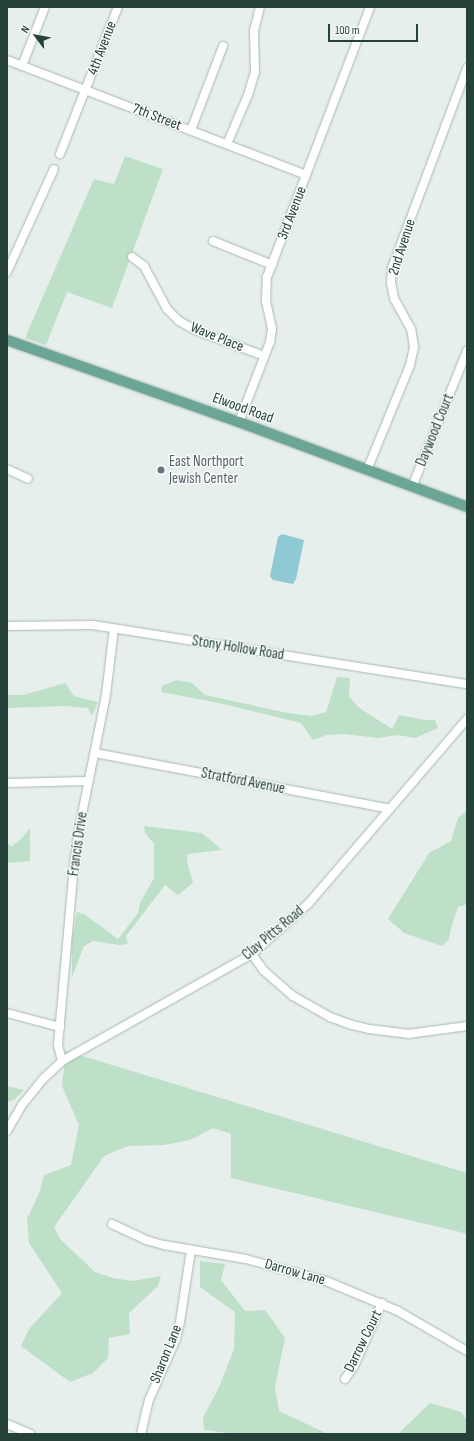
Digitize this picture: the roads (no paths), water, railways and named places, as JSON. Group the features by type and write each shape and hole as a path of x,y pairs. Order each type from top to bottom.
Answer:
{"main road":[{"name":"Elwood Road","path":"7,340 239,422 467,507"}],"street":[{"path":"22,66 45,7"},
{"name":"4th Avenue","path":"60,154 118,7"},
{"path":"227,144 248,95 255,72 254,32 260,7"},
{"name":"3rd Avenue","path":"239,422 270,342 272,329 266,288 272,265 369,7"},
{"path":"191,130 224,46"},
{"name":"7th Street","path":"7,60 86,89 306,175"},
{"name":"2nd Avenue","path":"368,470 410,365 414,347 411,329 394,298 391,283 392,268 467,68"},
{"path":"7,272 54,169"},
{"path":"213,242 272,265"},
{"name":"Wave Place","path":"132,257 144,266 167,309 179,321 195,330 264,356"},
{"name":"Daywood Court","path":"412,487 467,351"},
{"path":"7,469 28,479"},
{"name":"Stony Hollow Road","path":"7,626 73,624 114,628 467,684"},
{"name":"Francis Drive","path":"62,1061 58,1046 75,857 88,781 106,696 114,628"},
{"name":"Clay Pitts Road","path":"7,1131 26,1100 43,1079 62,1061 252,954 308,904 467,719"},
{"name":"Stratford Avenue","path":"95,753 390,809"},
{"path":"7,783 88,781"},
{"path":"252,954 263,970 293,996 330,1017 352,1025 369,1030 408,1034 467,1027"},
{"path":"7,1013 60,1027"},
{"name":"Darrow Lane","path":"112,1224 146,1240 191,1250 246,1259 326,1281 382,1303 467,1351"},
{"name":"Sharon Lane","path":"141,1434 144,1416 154,1384 176,1339 179,1328 191,1250"},
{"name":"Darrow Court","path":"345,1379 354,1366 382,1303"},
{"path":"7,1424 30,1434"}],"water":[{"path":"282,534 304,540 296,579 293,584 273,580 270,576 278,537"}],"place":[{"name":"East Northport Jewish Center","path":"161,470"}]}
